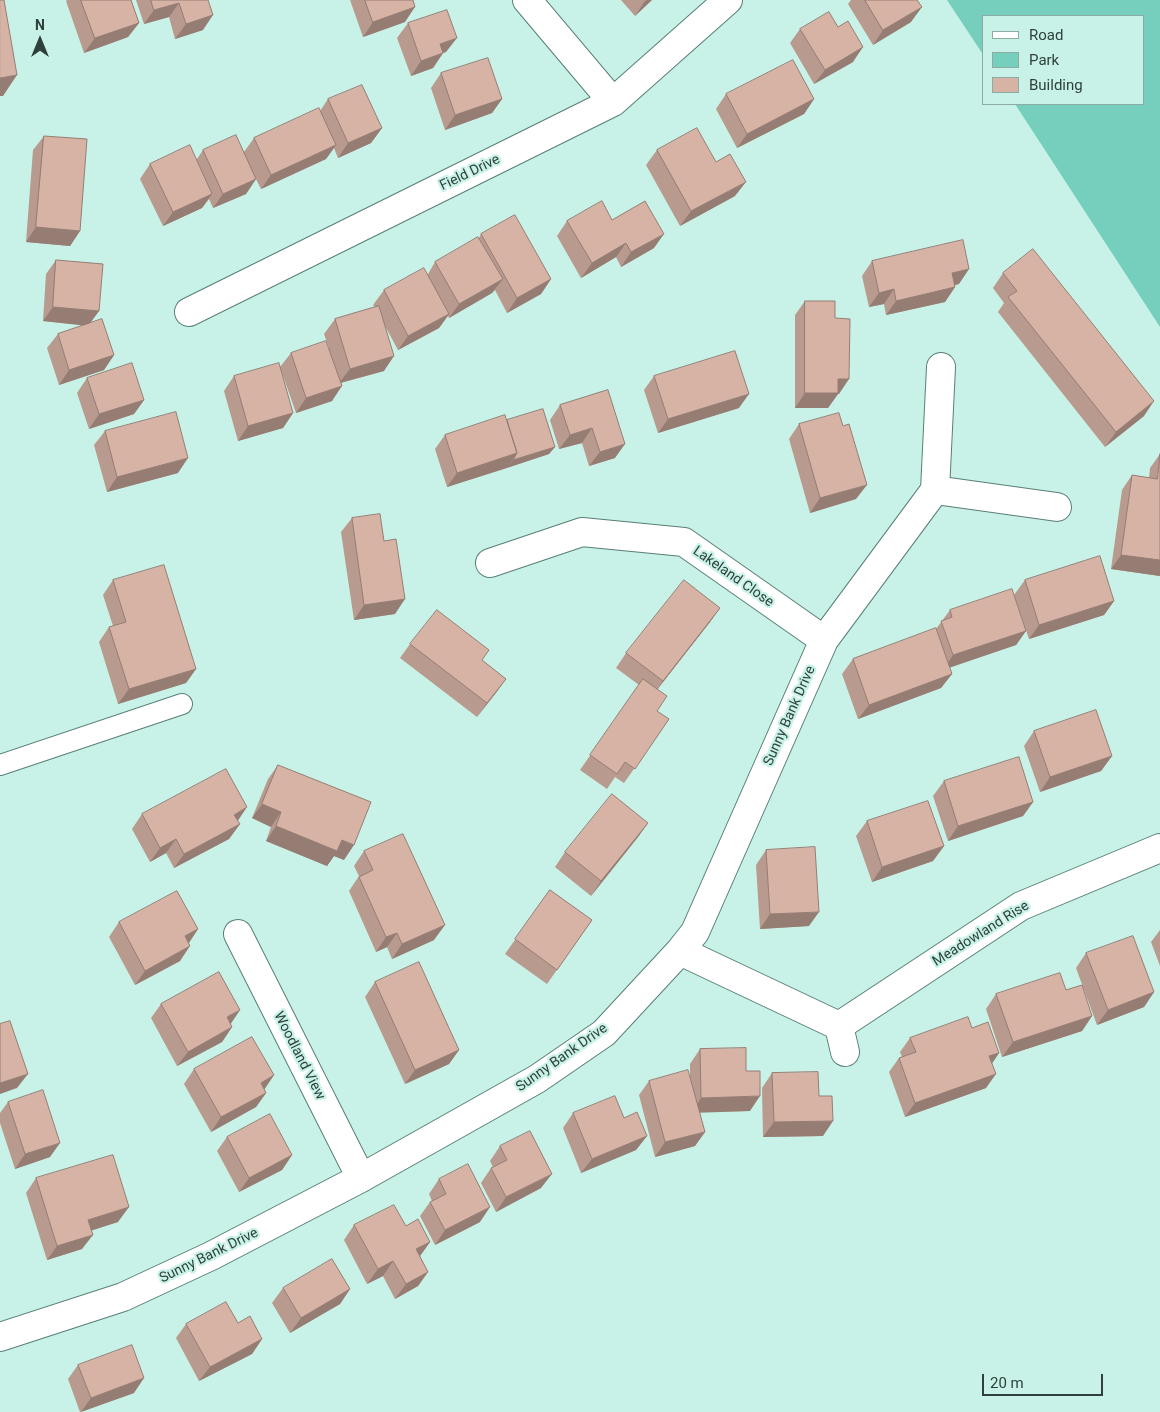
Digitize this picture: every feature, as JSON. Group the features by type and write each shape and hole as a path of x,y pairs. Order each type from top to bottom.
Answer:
{"street":[{"path":"527,0 613,102"},
{"name":"Field Drive","path":"189,312 613,102 728,0"},
{"path":"941,367 935,490 1057,507"},
{"name":"Sunny Bank Drive","path":"0,1337 123,1297 211,1256 361,1178 537,1079 604,1033 680,951 694,932 824,640 935,490"},
{"name":"Lakeland Close","path":"490,562 582,532 684,542 824,640"},
{"name":"Meadowland Rise","path":"839,1026 1021,906 1160,848"},
{"name":"Woodland View","path":"238,934 361,1178"},
{"path":"680,951 839,1026 845,1052"}],"lane":[{"path":"0,765 182,704"}],"green space":[{"path":"947,0 1160,0 1160,327 1016,105 1145,105 1145,15 982,15 982,53"}],"building":[{"path":"0,0 4,0 17,75 0,78"},
{"path":"81,0 131,0 139,23 95,38"},
{"path":"151,0 208,0 213,15 186,24 179,3 154,10"},
{"path":"365,0 413,0 415,7 373,22"},
{"path":"865,0 917,0 922,7 883,30"},
{"path":"447,10 457,38 440,44 443,53 421,61 408,23"},
{"path":"829,12 838,27 848,21 863,47 825,70 800,29"},
{"path":"488,58 502,99 455,115 441,73"},
{"path":"793,60 814,99 747,134 726,94"},
{"path":"362,85 382,128 348,143 328,99"},
{"path":"319,108 336,145 271,175 254,138"},
{"path":"697,128 716,162 730,154 746,182 691,211 657,150"},
{"path":"236,135 256,179 223,194 203,150"},
{"path":"44,136 87,139 80,231 36,227"},
{"path":"190,145 212,194 173,212 150,164"},
{"path":"602,201 612,220 645,201 664,234 631,252 626,243 592,263 567,221"},
{"path":"515,215 551,279 517,298 481,234"},
{"path":"478,237 503,279 459,304 435,262"},
{"path":"963,240 969,269 952,273 955,287 896,301 894,289 879,293 872,261"},
{"path":"1033,249 1154,401 1116,432 1008,297 1017,291 1003,273"},
{"path":"56,260 103,264 99,311 53,307"},
{"path":"424,268 449,314 408,336 384,290"},
{"path":"805,301 835,301 835,318 850,319 849,379 838,379 838,393 805,393"},
{"path":"379,306 394,356 350,369 335,319"},
{"path":"102,319 114,355 69,370 58,334"},
{"path":"326,341 342,386 306,398 291,353"},
{"path":"735,351 749,394 668,419 654,376"},
{"path":"132,363 144,400 99,414 87,378"},
{"path":"279,363 293,413 248,426 234,376"},
{"path":"608,390 625,444 600,452 592,428 570,435 560,405"},
{"path":"543,409 555,447 513,460 517,453 507,420"},
{"path":"176,412 188,458 117,477 105,431"},
{"path":"839,413 843,426 849,424 867,485 820,498 799,424"},
{"path":"505,415 517,453 457,473 445,435"},
{"path":"1160,454 1160,560 1121,555 1132,475 1157,479"},
{"path":"380,514 384,541 396,539 405,599 364,605 352,518"},
{"path":"1100,556 1114,601 1039,625 1025,580"},
{"path":"164,565 196,669 129,689 109,627 126,622 113,580"},
{"path":"684,580 720,608 663,681 626,653"},
{"path":"1012,589 1026,631 953,655 941,621 952,617 950,610"},
{"path":"437,610 489,650 482,660 506,679 487,703 410,644"},
{"path":"936,628 952,674 869,705 853,659"},
{"path":"643,679 667,696 657,711 669,719 635,769 625,762 617,774 590,755"},
{"path":"1096,710 1112,756 1050,777 1034,731"},
{"path":"1019,757 1033,802 958,826 944,781"},
{"path":"278,765 371,802 354,845 342,840 337,851 276,826 281,812 262,804"},
{"path":"226,769 247,807 234,815 240,824 184,854 176,839 160,848 142,814"},
{"path":"612,794 648,823 601,881 565,852"},
{"path":"928,801 944,846 882,867 867,821"},
{"path":"403,834 445,925 402,944 397,933 386,937 359,877 373,870 364,851"},
{"path":"815,847 819,912 770,914 766,850"},
{"path":"550,890 592,920 557,970 515,939"},
{"path":"177,891 198,929 185,936 190,946 145,971 119,922"},
{"path":"1133,936 1154,992 1108,1010 1086,953"},
{"path":"419,962 459,1050 415,1070 375,982"},
{"path":"219,972 240,1010 227,1017 232,1027 188,1052 161,1004"},
{"path":"1060,973 1066,990 1082,985 1092,1016 1013,1042 996,994"},
{"path":"968,1017 972,1028 988,1022 999,1053 989,1056 996,1074 915,1103 899,1058 916,1052 910,1038"},
{"path":"10,1021 28,1074 0,1083 0,1024"},
{"path":"252,1037 274,1075 261,1083 266,1093 221,1117 194,1069"},
{"path":"746,1048 746,1071 760,1071 760,1096 701,1098 700,1049"},
{"path":"688,1070 705,1132 665,1142 649,1081"},
{"path":"818,1072 819,1096 832,1096 833,1121 774,1122 772,1073"},
{"path":"43,1090 60,1143 25,1154 8,1102"},
{"path":"615,1096 624,1118 637,1112 647,1136 592,1159 573,1113"},
{"path":"270,1114 292,1155 249,1178 227,1137"},
{"path":"530,1131 552,1174 506,1197 491,1168 507,1160 500,1146"},
{"path":"113,1155 129,1207 88,1220 93,1235 57,1246 36,1178"},
{"path":"468,1164 490,1207 445,1230 430,1202 446,1194 439,1179"},
{"path":"394,1205 406,1226 418,1219 430,1242 416,1249 428,1272 406,1284 393,1261 378,1269 354,1225"},
{"path":"332,1259 350,1289 301,1318 283,1288"},
{"path":"226,1302 238,1323 250,1316 262,1339 210,1367 186,1324"},
{"path":"132,1345 144,1378 91,1398 78,1365"}]}
